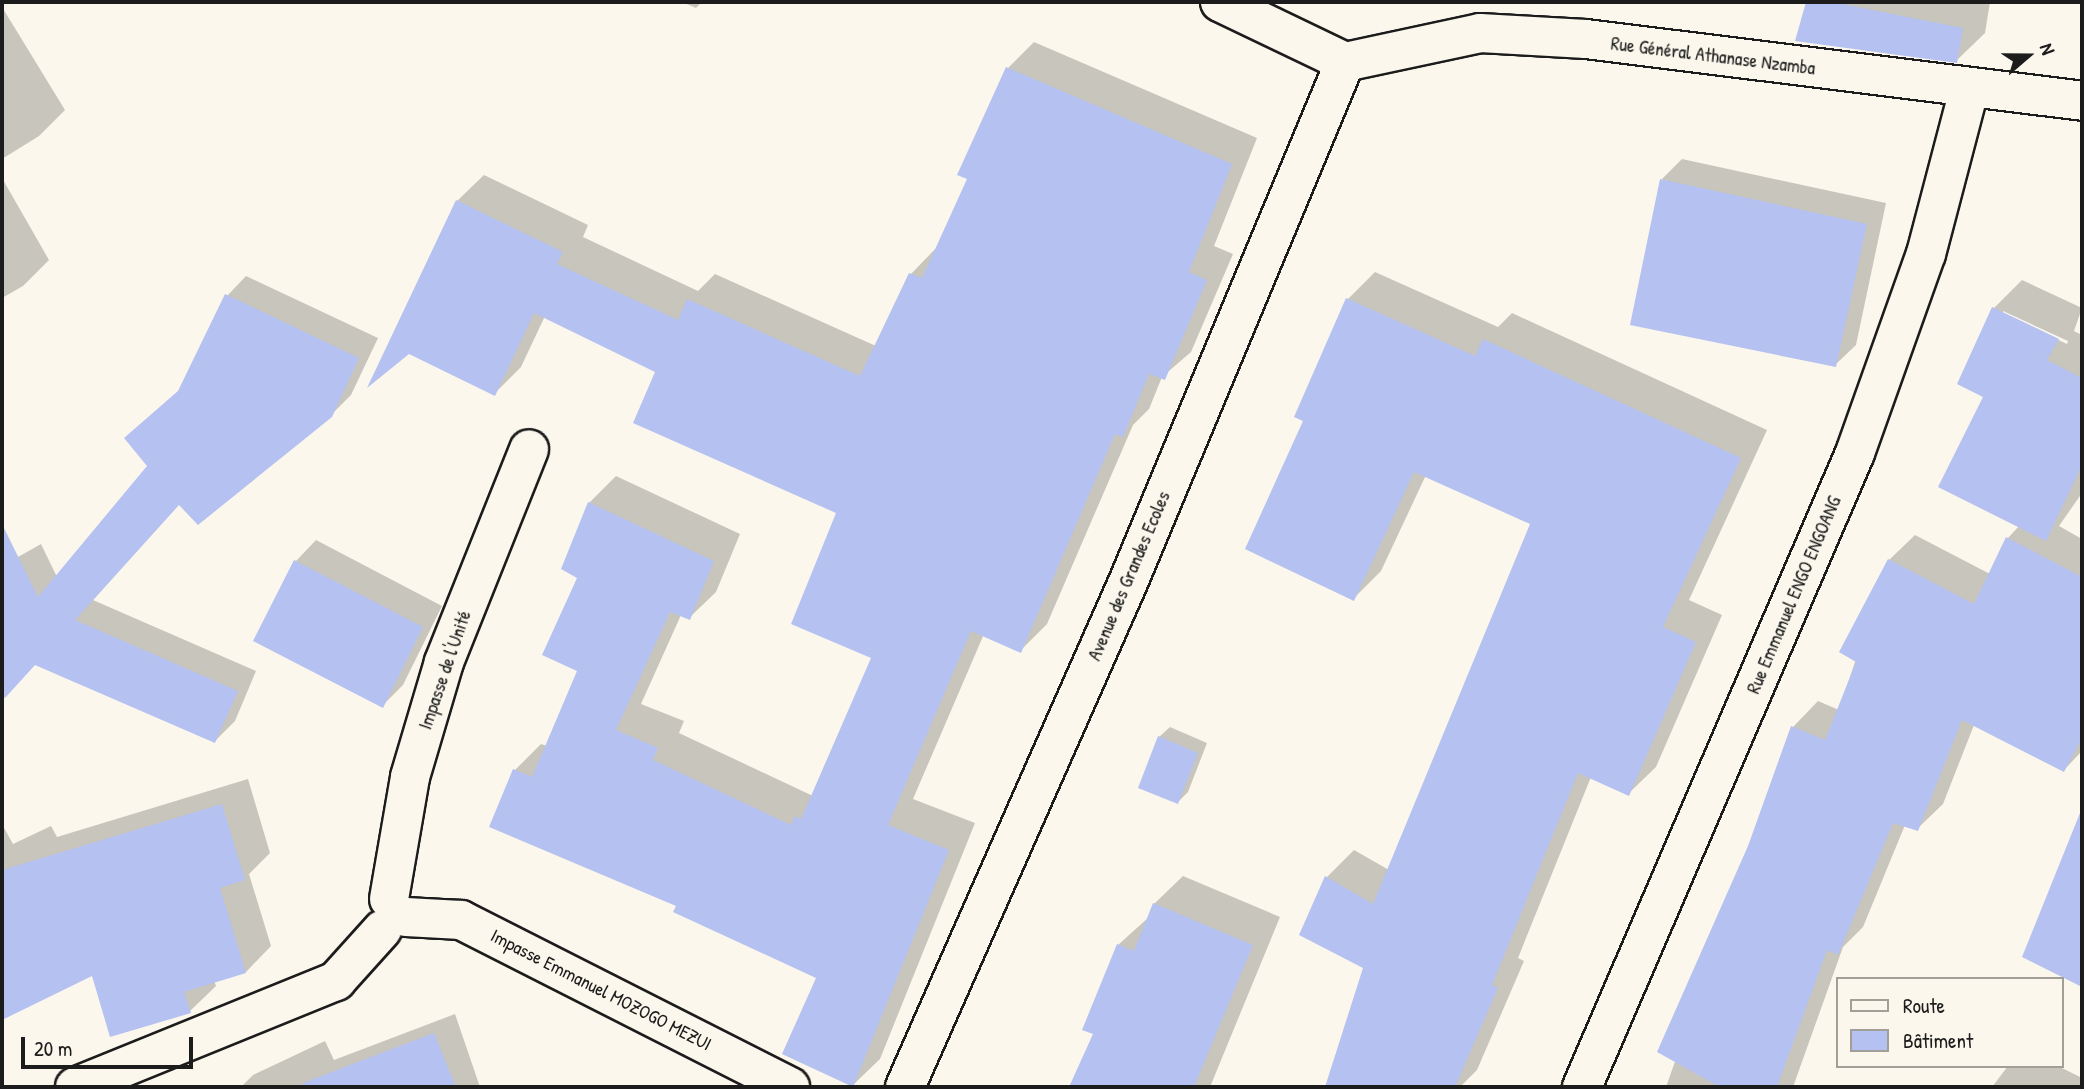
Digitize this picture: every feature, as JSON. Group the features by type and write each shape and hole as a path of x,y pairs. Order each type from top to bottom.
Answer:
{"street":[{"path":"1220,2 1345,62"},
{"name":"Rue Général Athanase Nzamba","path":"1345,62 1480,33 1586,40 1969,90 2082,101"},
{"name":"Avenue des Grandes Ecoles","path":"905,1087 1129,580 1345,62"},
{"name":"Rue Emmanuel ENGO ENGOANG","path":"1582,1087 1855,453 1926,254 1969,90"},
{"name":"Impasse de l'Unité","path":"392,915 410,777 444,662 529,449"},
{"path":"75,1087 336,981 392,915"},
{"name":"Impasse Emmanuel MOZOGO MEZUI","path":"392,915 461,920 790,1087"}],"building":[{"path":"1806,2 1832,2 1963,28 1957,63 1795,41"},
{"path":"1006,67 1232,164 1189,272 1207,280 1165,380 1149,374 1123,437 1115,434 1021,653 971,631 888,825 949,850 853,1087 782,1054 816,978 673,912 676,906 489,827 513,769 532,777 577,671 542,655 577,578 561,569 588,502 714,561 690,620 670,612 616,730 658,748 653,760 791,825 795,816 801,819 871,658 791,624 836,513 633,423 655,372 534,313 495,396 409,354 367,388 456,200 563,252 557,264 678,320 687,299 860,376 909,273 922,278 967,179 957,175"},
{"path":"1660,179 1867,224 1836,367 1630,325"},
{"path":"225,294 359,358 332,417 198,525 179,505 75,620 238,691 215,743 35,665 5,698 2,694 2,524 38,597 147,466 124,438 178,391"},
{"path":"1346,298 1475,356 1483,339 1741,458 1663,627 1696,642 1629,796 1578,773 1492,985 1498,988 1455,1087 1325,1087 1363,968 1299,935 1325,876 1373,904 1530,524 1414,472 1354,601 1245,549 1303,421 1294,417"},
{"path":"1992,307 2059,339 2047,360 2082,378 2082,465 2046,541 1938,487 1983,397 1957,384"},
{"path":"2006,537 2082,577 2082,738 2064,772 1962,720 1918,831 1893,823 1838,955 1827,950 1777,1087 1720,1087 1657,1052 1748,846 1791,726 1825,740 1856,662 1839,652 1888,559 1974,604"},
{"path":"294,560 423,627 383,708 253,641"},
{"path":"1158,736 1198,753 1178,804 1138,788"},
{"path":"222,804 245,880 220,888 246,973 184,992 191,1013 110,1037 92,976 2,1020 2,870"},
{"path":"2080,813 2082,813 2082,987 2022,957"},
{"path":"1153,903 1253,945 1194,1087 1069,1087 1093,1034 1082,1030 1117,944 1134,951"},
{"path":"434,1033 456,1087 304,1087 303,1083"}]}
